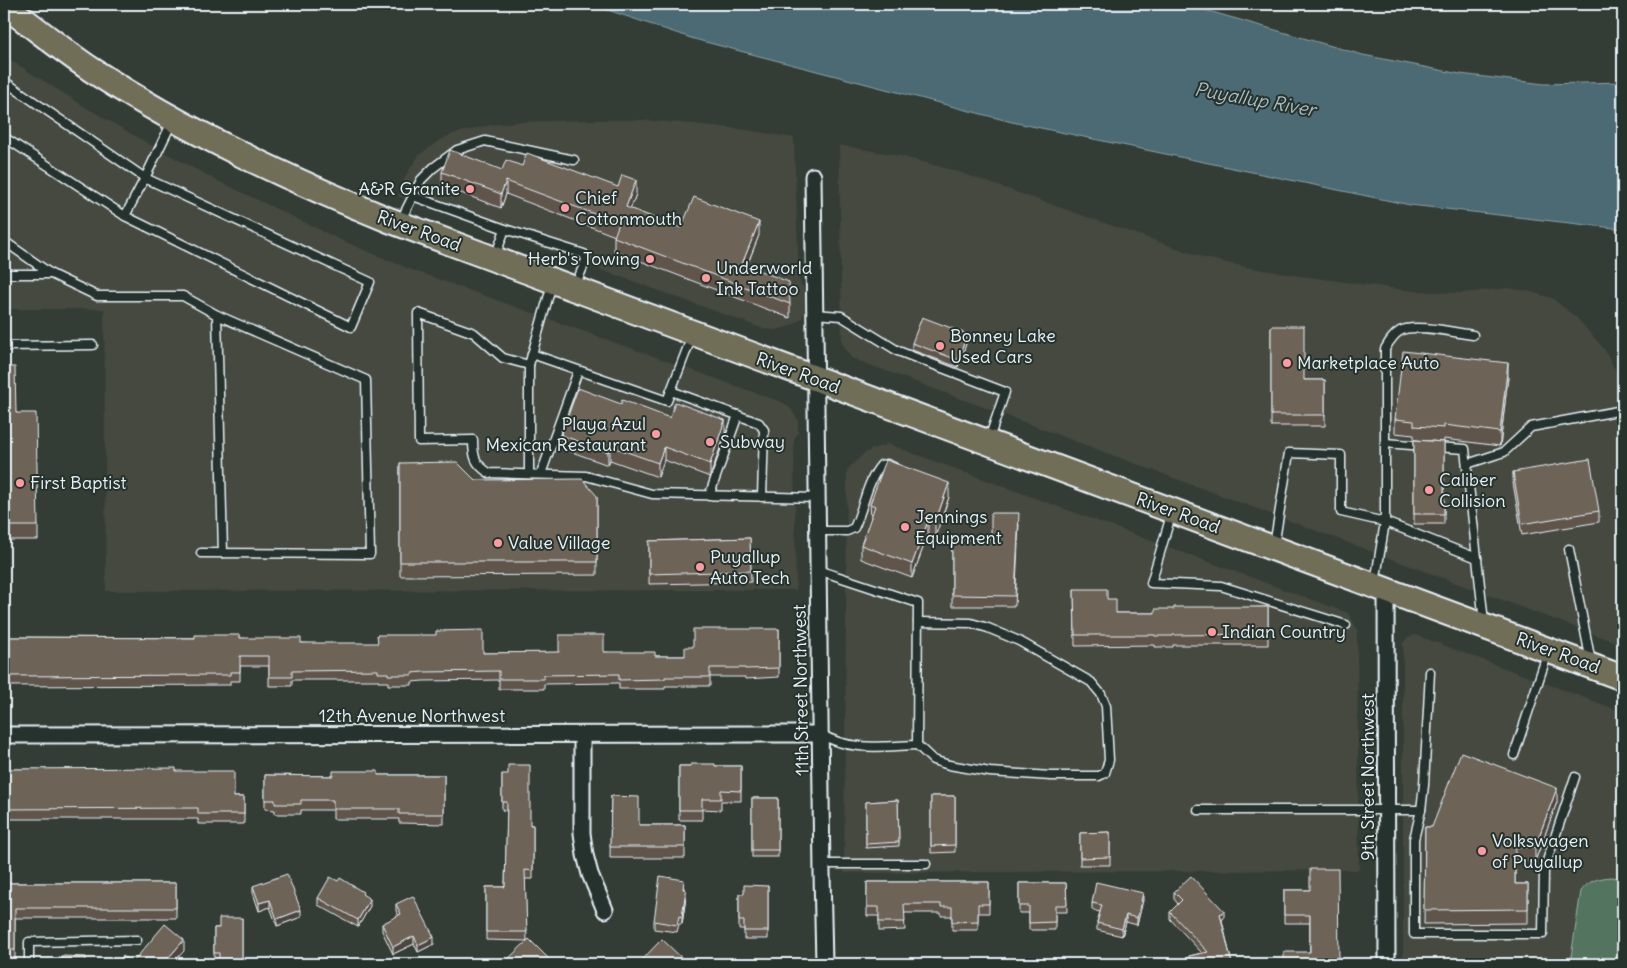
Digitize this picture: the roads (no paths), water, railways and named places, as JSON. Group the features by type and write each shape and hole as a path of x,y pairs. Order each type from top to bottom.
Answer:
{"main road":[{"name":"River Road","path":"4,5 91,69 132,95 276,172 335,198 399,224 1623,678"}],"street":[{"name":"11th Street Northwest","path":"813,176 824,964"},
{"name":"9th Street Northwest","path":"1380,587 1387,809 1387,964"},
{"name":"12th Avenue Northwest","path":"4,735 820,734"},
{"path":"582,735 582,834 590,874 605,910"}],"lane":[{"path":"4,81 145,178 370,282 351,327 124,216 4,137"},
{"path":"124,216 174,118"},
{"path":"399,224 421,180 433,168 457,150 485,141 574,160"},
{"path":"413,196 505,229 584,254 586,260 574,289"},
{"path":"494,258 505,229"},
{"path":"4,241 51,274 97,296 183,296 217,315 366,380 370,554 201,553"},
{"path":"4,274 51,274"},
{"path":"529,474 529,365 553,280"},
{"path":"529,365 503,358 474,333 418,313 419,441 473,440 473,453 479,467 489,473 586,476 652,494 817,498"},
{"path":"814,314 841,316 898,351 1005,392 988,442"},
{"path":"217,315 223,553"},
{"path":"1380,587 1385,522 1385,349 1392,338 1400,331 1412,327 1473,335"},
{"path":"532,354 667,401 693,333"},
{"path":"4,346 93,345"},
{"path":"541,474 578,371"},
{"path":"671,390 759,422 764,430 762,496"},
{"path":"1467,464 1504,452 1531,427 1623,410"},
{"path":"709,496 738,415"},
{"path":"1384,443 1465,449 1485,626"},
{"path":"1274,548 1289,453 1341,455 1341,512 1385,522 1477,558"},
{"path":"817,531 847,531 854,528 860,516 869,484 881,464 887,464 904,471"},
{"path":"1173,510 1151,583 1221,586 1346,625"},
{"path":"1569,549 1592,666"},
{"path":"818,570 918,603 917,745"},
{"path":"820,734 830,740 854,746 917,745 933,760 949,765 990,772 1051,776 1099,776 1105,773 1108,760 1106,706 1101,694 1091,682 1019,641 988,628 971,623 918,622"},
{"path":"1514,754 1549,650"},
{"path":"1430,672 1424,785 1421,810 1414,839 1414,934 1543,934 1544,870 1575,777"},
{"path":"1198,810 1421,810"},
{"path":"822,864 926,864"},
{"path":"29,964 29,942 137,940"}],"water":[{"name":"Puyallup River","path":"590,4 1184,4 1363,55 1460,74 1544,84 1623,82 1623,229 1410,205 1012,122 694,39"}],"place":[{"name":"A&R Granite","path":"470,189"},
{"name":"Chief Cottonmouth","path":"565,208"},
{"name":"Herb's Towing","path":"650,259"},
{"name":"Underworld Ink Tattoo","path":"706,278"},
{"name":"Bonney Lake Used Cars","path":"940,346"},
{"name":"Marketplace Auto","path":"1287,363"},
{"name":"Playa Azul Mexican Restaurant","path":"656,434"},
{"name":"Subway","path":"710,442"},
{"name":"First Baptist","path":"20,483"},
{"name":"Caliber Collision","path":"1429,490"},
{"name":"Jennings Equipment","path":"905,527"},
{"name":"Value Village","path":"498,543"},
{"name":"Puyallup Auto Tech","path":"700,567"},
{"name":"Indian Country","path":"1212,632"},
{"name":"Volkswagen of Puyallup","path":"1482,851"}]}
